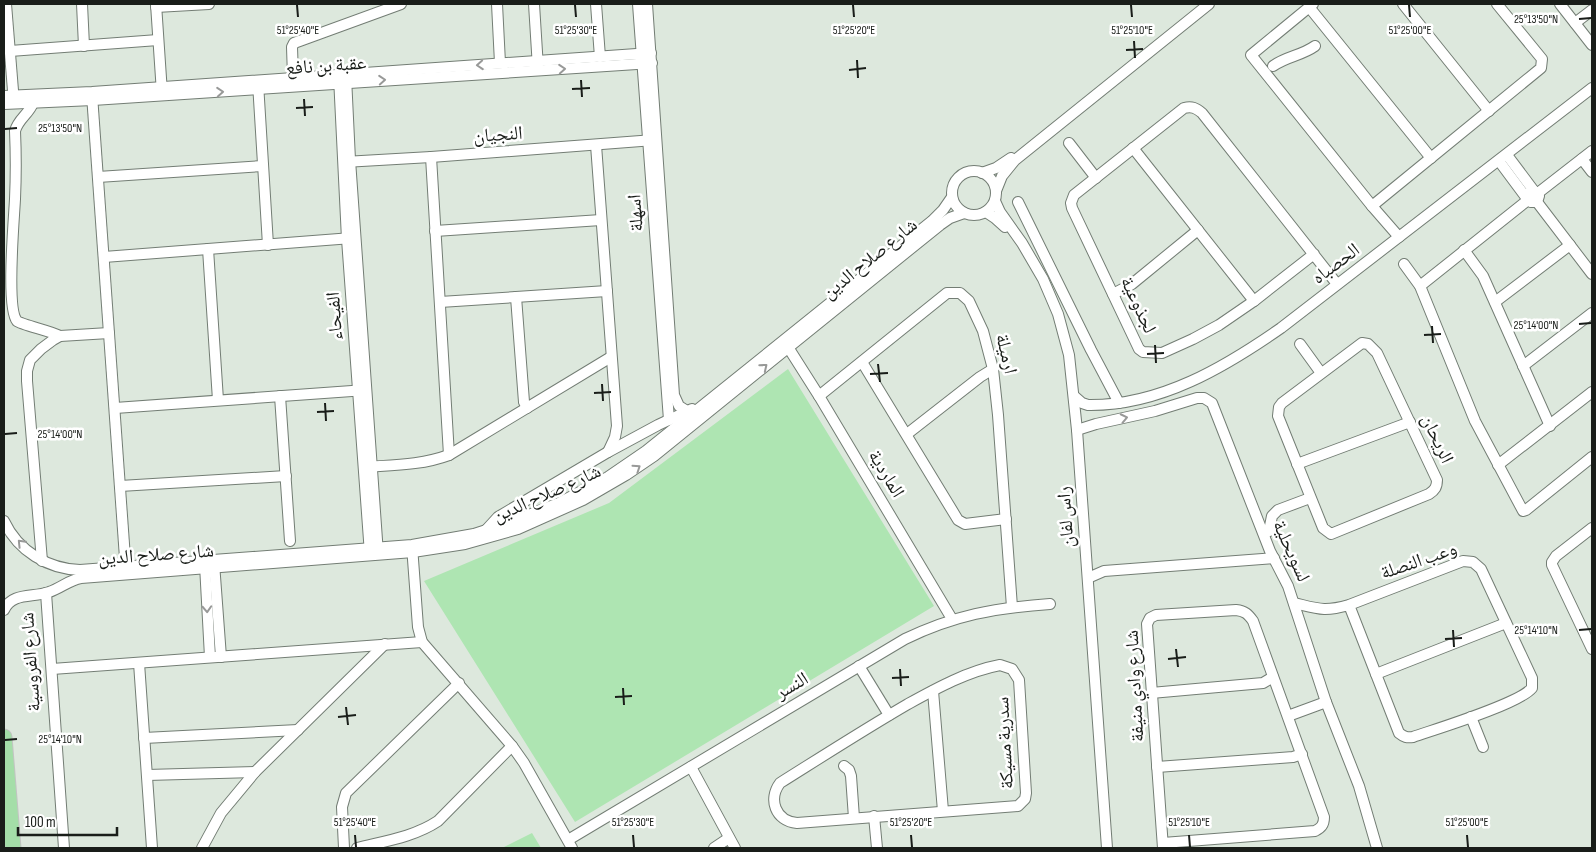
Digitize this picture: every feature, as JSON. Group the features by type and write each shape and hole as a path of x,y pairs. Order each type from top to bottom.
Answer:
{"highway":[{"path":"4,737 12,848"}],"street":[{"path":"6,4 10,51 9,100"},
{"path":"82,4 84,46"},
{"path":"162,91 156,5 209,4"},
{"path":"293,77 292,47 294,43 401,4"},
{"path":"497,4 500,63"},
{"path":"534,4 538,66"},
{"path":"596,4 600,57"},
{"name":"اسهلة","path":"638,4 647,58"},
{"name":"اسهلة","path":"647,4 647,58 669,420"},
{"path":"982,173 1002,165 1200,4"},
{"path":"996,196 992,180 982,173 974,171 961,175 953,186 952,197 956,207 964,213 973,216 986,212 996,196 1002,176 1015,160 1209,4"},
{"path":"1404,4 1489,111"},
{"path":"1372,206 1538,71 1542,63 1539,55 1498,4"},
{"path":"1560,4 1592,45"},
{"path":"1400,237 1372,206 1269,69 1251,55 1311,5 1431,158"},
{"path":"1575,23 1592,10"},
{"path":"10,51 158,40"},
{"path":"1269,69 1284,58 1306,52 1316,46"},
{"name":"عقبة بن نافع","path":"258,84 293,77 343,78 500,63 538,66 600,57 647,58"},
{"name":"عقبة بن نافع","path":"9,100 647,58"},
{"name":"الفيحاء","path":"343,78 351,238 374,551"},
{"path":"258,84 268,245"},
{"name":"الحصباه","path":"1076,399 1088,405 1119,403 1172,389 1222,366 1253,348 1592,88"},
{"path":"92,96 126,571"},
{"name":"عقبة بن نافع","path":"9,100 33,103 61,98"},
{"path":"33,103 18,123 15,131 15,197 11,276 14,316 22,324 46,330 60,336 109,333"},
{"name":"لجذوعية","path":"1314,254 1254,301 1193,340 1162,353 1143,352 1113,294 1071,203 1074,195 1184,108 1189,106 1197,108 1202,113 1314,254 1337,284"},
{"name":"اسهلة","path":"652,140 674,395 679,406 688,412"},
{"name":"النجيان","path":"347,162 652,140"},
{"path":"1069,143 1096,178"},
{"path":"596,145 617,426 615,437 608,452"},
{"path":"1133,148 1254,301"},
{"path":"1420,286 1592,151"},
{"path":"431,157 449,455"},
{"path":"1503,158 1592,274"},
{"path":"1582,159 1592,172"},
{"path":"98,177 263,166"},
{"name":"راس لفان","path":"996,196 1000,212 1032,259 1051,296 1065,334 1069,355 1080,429 1087,567 1107,848"},
{"name":"شارع صلاح الدين","path":"4,610 12,600 46,593 72,580 81,578 126,571 413,549 486,535 559,503 650,454 786,344 932,221 952,197"},
{"path":"1018,202 1119,403"},
{"name":"راس لفان","path":"986,212 1000,221 1038,280 1052,315 1064,357 1077,494 1100,848"},
{"name":"شارع صلاح الدين","path":"650,454 702,406 940,225 950,218 964,213"},
{"path":"435,231 601,220"},
{"path":"1113,294 1132,284 1198,230"},
{"path":"104,256 351,238"},
{"path":"1495,302 1570,245"},
{"path":"208,249 218,400"},
{"path":"1464,250 1483,276 1550,426"},
{"path":"1404,264 1420,286 1475,421 1523,511 1592,458"},
{"path":"440,302 606,291"},
{"name":"ارميلة","path":"819,396 947,293 954,292 965,296 974,309 983,331 993,369 1012,607"},
{"path":"516,297 524,402 527,408"},
{"path":"1524,366 1592,313"},
{"path":"42,561 27,371 30,360 35,354 60,336"},
{"name":"الريحان","path":"1362,343 1368,344 1377,354 1437,480 1435,490 1331,534 1326,532 1310,498 1278,416 1279,406 1321,373 1357,346 1362,343"},
{"name":"الماردية","path":"786,344 952,619"},
{"path":"1300,344 1321,373"},
{"path":"367,467 425,462 449,455 611,357"},
{"path":"862,362 958,520 965,524 1006,520"},
{"path":"907,434 993,369"},
{"path":"115,408 362,390"},
{"path":"1498,466 1592,392"},
{"path":"280,396 290,541"},
{"name":"لسويحلية","path":"1080,429 1136,416 1201,397 1212,403 1264,534 1288,586 1326,702 1359,786 1377,848"},
{"name":"شارع صلاح الدين","path":"486,535 498,518 608,452 658,425 702,406"},
{"path":"1297,464 1410,422"},
{"path":"650,454 648,442 658,425"},
{"path":"617,426 623,434 633,438"},
{"path":"120,486 286,476"},
{"path":"1264,534 1269,531 1272,516 1278,510 1310,498"},
{"name":"شارع صلاح الدين","path":"4,521 13,535 27,550 42,561 70,569 126,571"},
{"path":"1592,528 1556,556 1552,565 1592,649"},
{"path":"413,549 418,627 422,642 512,746 524,763 570,844"},
{"path":"1088,578 1104,572 1274,558"},
{"name":"وعب النصلة","path":"1294,603 1326,610 1349,605 1463,561 1473,562 1481,569 1532,678 1532,688 1522,696 1471,717 1413,737 1403,736 1399,733 1349,605"},
{"path":"210,565 221,656"},
{"path":"210,565 210,657"},
{"path":"1087,567 1104,572"},
{"path":"70,569 72,580"},
{"name":"شارع الفروسية","path":"46,593 64,848"},
{"name":"النسر","path":"570,844 692,767 905,639 952,619 1012,607 1050,604"},
{"name":"شارع وادي منيفة","path":"1242,611 1248,614 1253,621 1273,678 1302,754 1324,817 1324,823 1315,832 1163,845 1146,630 1150,618 1156,615 1242,611"},
{"path":"1376,674 1506,623"},
{"path":"52,669 422,642"},
{"path":"202,848 221,813 256,772 385,644"},
{"path":"139,663 152,848"},
{"name":"سدرية مسيكة","path":"1000,665 1012,669 1019,680 1026,793 1025,799 1018,806 790,822 779,814 774,802 775,790 780,783 889,715 933,691 966,675 1000,665"},
{"path":"859,666 889,715"},
{"path":"1151,693 1263,683 1273,678"},
{"path":"344,848 342,807 346,793 459,683"},
{"path":"933,691 943,811"},
{"path":"1288,716 1326,702"},
{"path":"1471,717 1483,747"},
{"path":"144,738 298,730"},
{"path":"357,848 426,829 438,821 512,746"},
{"path":"1157,767 1294,757 1302,754"},
{"path":"844,766 849,770 851,776 854,818"},
{"path":"692,767 735,848"},
{"path":"147,774 256,772"},
{"path":"874,816 877,848"},
{"path":"714,848 729,838"}],"green space":[{"path":"788,369 934,606 575,822 424,581 609,503"},
{"path":"532,833 541,848 502,848"}]}
